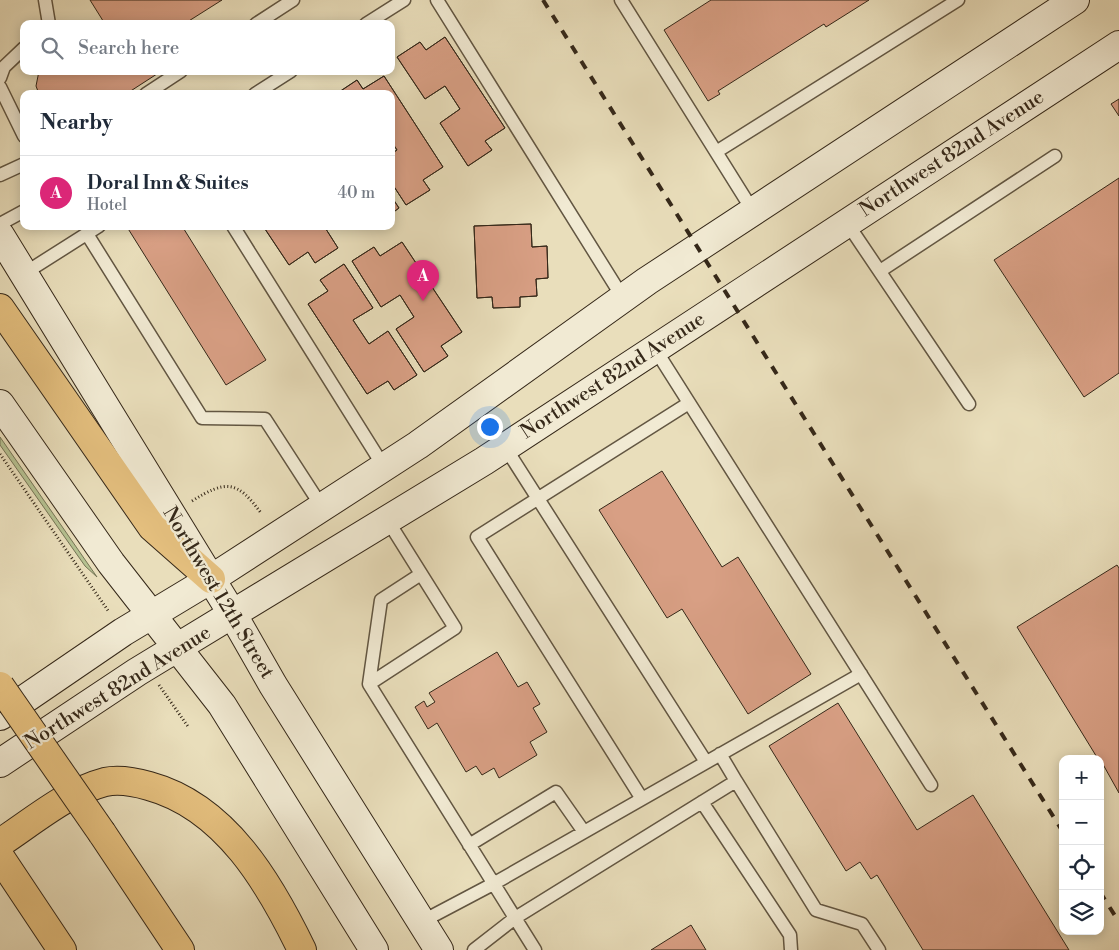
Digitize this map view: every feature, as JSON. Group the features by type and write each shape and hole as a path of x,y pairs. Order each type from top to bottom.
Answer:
{"highway":[{"path":"0,308 152,528 211,579"},
{"path":"0,686 180,950"},
{"path":"62,950 2,856 71,797 106,782 139,783 166,791 198,810 240,848 266,882 302,950"}],"street":[{"name":"Northwest 82nd Avenue","path":"0,716 151,615 211,579 384,467 458,417 623,298 1075,0"},
{"name":"Northwest 82nd Avenue","path":"0,763 137,672 388,521 505,447 1119,45"},
{"name":"Northwest 12th Street","path":"0,235 233,615 273,684 439,950"},
{"path":"0,404 111,563 222,706 374,950"}],"lane":[{"path":"45,0 48,20"},
{"path":"262,20 293,0"},
{"path":"372,20 404,0"},
{"path":"436,0 623,298"},
{"path":"716,152 958,0"},
{"path":"623,1 753,211"},
{"path":"0,78 4,67 20,52"},
{"path":"152,90 175,75"},
{"path":"261,90 285,75"},
{"path":"0,87 20,128"},
{"path":"880,271 1055,156"},
{"path":"0,175 20,166"},
{"path":"0,224 20,213"},
{"path":"847,223 969,404"},
{"path":"25,273 93,230"},
{"path":"236,230 384,467"},
{"path":"87,234 202,418 265,419 322,507"},
{"path":"655,349 931,785"},
{"path":"642,799 477,537 689,403"},
{"path":"505,447 706,762"},
{"path":"369,684 455,628 388,521"},
{"path":"421,574 381,600 369,684 535,950"},
{"path":"421,922 494,884 861,674"},
{"path":"720,754 816,910 862,924 879,950"},
{"path":"474,950 515,918 736,781"},
{"path":"470,845 556,792 584,832"},
{"path":"702,802 790,935 791,950"}],"path":[{"path":"0,454 104,604"},
{"path":"192,501 211,488 223,485 232,486 251,499 261,513"},
{"path":"162,689 189,728"}],"green space":[{"path":"0,437 97,577 85,566 0,445"}],"building":[{"path":"90,0 222,0 190,20 102,20"},
{"path":"711,0 869,0 826,27 824,24 718,91 720,94 708,101 664,30"},
{"path":"445,37 505,128 485,141 492,150 468,166 440,123 460,109 445,86 425,99 397,57 420,42 426,50"},
{"path":"445,37 505,128 485,141 492,150 468,166 440,123 460,109 445,86 425,99 397,57 420,42 426,50"},
{"path":"38,75 155,75 132,90 38,90 36,86"},
{"path":"384,76 393,90 342,90 357,80 363,89"},
{"path":"384,76 393,90 342,90 357,80 363,89"},
{"path":"395,93 443,167 423,180 430,190 406,205 395,188 395,151 397,150 395,147"},
{"path":"395,93 443,167 423,180 430,190 406,205 395,188 395,151 397,150 395,147"},
{"path":"1119,99 1119,116 1111,104"},
{"path":"1119,178 1119,373 1084,397 994,260"},
{"path":"395,202 399,208 395,211"},
{"path":"395,202 399,208 395,211"},
{"path":"531,224 532,247 547,246 548,278 536,279 537,296 520,297 520,307 493,308 492,297 477,298 474,226"},
{"path":"531,224 532,247 547,246 548,278 536,279 537,296 520,297 520,307 493,308 492,297 477,298 474,226"},
{"path":"129,230 185,230 266,360 226,385"},
{"path":"266,230 327,230 338,248 315,263 308,252 289,265"},
{"path":"266,230 327,230 338,248 315,263 308,252 289,265"},
{"path":"402,242 462,332 441,346 448,356 424,372 396,329 414,317 400,295 381,307 352,261 374,247 380,256"},
{"path":"402,242 462,332 441,346 448,356 424,372 396,329 414,317 400,295 381,307 352,261 374,247 380,256"},
{"path":"344,264 373,308 353,320 369,344 388,331 417,375 394,390 388,381 367,394 308,304 328,291 320,280"},
{"path":"344,264 373,308 353,320 369,344 388,331 417,375 394,390 388,381 367,394 308,304 328,291 320,280"},
{"path":"662,471 722,567 738,557 811,674 748,714 682,609 667,618 599,510"},
{"path":"1117,565 1119,568 1119,793 1104,766 1104,755 1096,755 1017,627"},
{"path":"497,652 518,687 527,682 540,704 533,708 547,732 530,742 537,755 499,778 494,768 482,775 476,766 466,772 437,723 428,729 415,707 424,701 427,707 435,702 429,693"},
{"path":"838,703 917,830 973,795 1069,950 923,950 877,875 871,879 860,862 846,871 769,746"},
{"path":"691,925 706,950 651,950"}],"railway":[{"path":"543,0 1059,826"},
{"path":"1104,898 1119,922"}],"place":[{"name":"Doral Inn & Suites","path":"423,301"}]}
